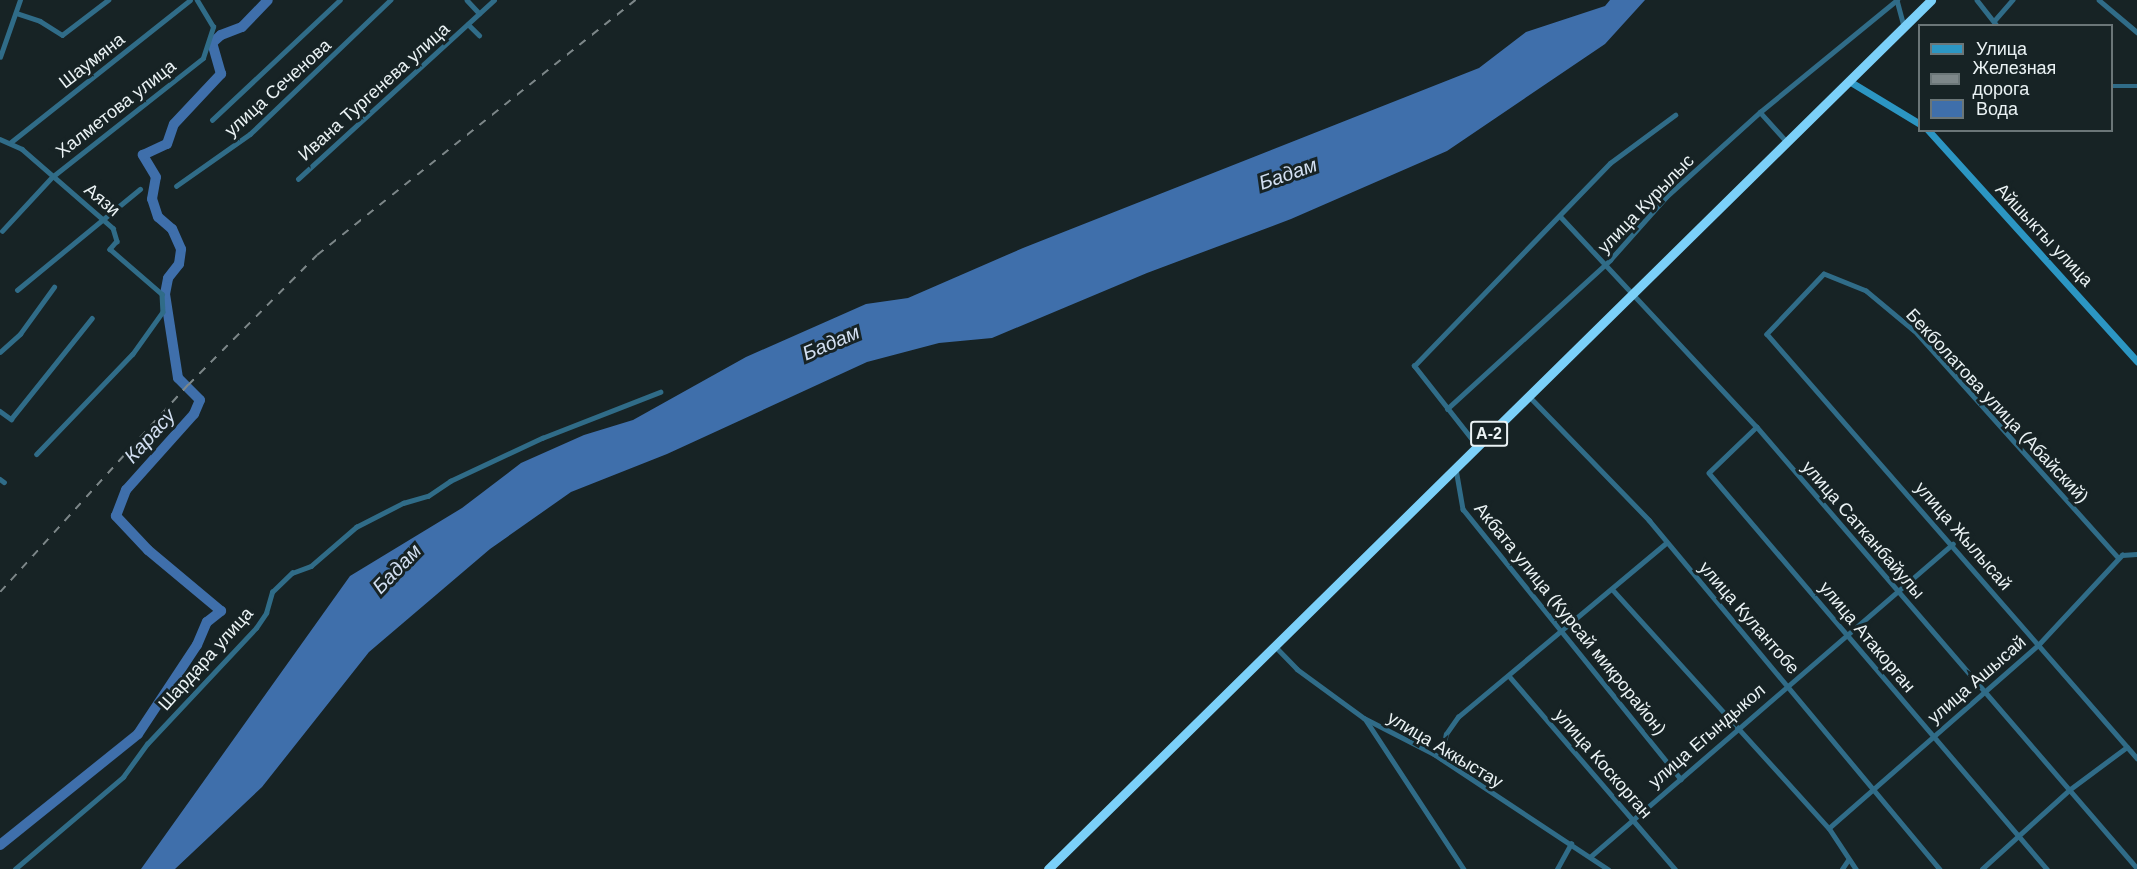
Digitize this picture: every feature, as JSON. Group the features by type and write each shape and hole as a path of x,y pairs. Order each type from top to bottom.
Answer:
{"highway":[{"name":"A-2","path":"1048,869 1456,468 1527,394 1631,296 1930,0"}],"street":[{"path":"0,57 20,0"},
{"path":"16,13 40,21 62,36 108,0"},
{"name":"Шаумяна","path":"10,142 190,0"},
{"name":"Халметова улица","path":"3,231 52,177 203,58 213,27 196,0"},
{"path":"212,120 340,0"},
{"name":"улица Сеченова","path":"176,186 250,134 390,0"},
{"path":"467,0 479,13"},
{"name":"Ивана Тургенева улица","path":"298,179 494,0"},
{"path":"1897,0 1904,27"},
{"name":"улица Курылыс","path":"1447,409 1607,263 1666,197 1760,112 1897,0"},
{"path":"1977,0 1995,23 2012,0"},
{"path":"2099,0 2137,32"},
{"path":"468,24 480,35"},
{"path":"1849,81 1918,123"},
{"path":"2113,87 2137,86"},
{"path":"1760,112 1786,142"},
{"path":"1478,446 1414,366 1561,217 1610,163 1675,115"},
{"name":"Айшыкты улица","path":"1930,132 2137,361"},
{"name":"Аязи","path":"0,139 10,142 102,217 117,232 117,241 110,249 115,256 162,294 163,312 134,354 37,454"},
{"path":"17,290 102,217 140,189"},
{"name":"улица Сатканбайулы","path":"1561,217 1607,263 1631,296 1757,427 2137,868"},
{"name":"Бекболатова улица (Абайский)","path":"1767,334 1824,274 1836,276 1866,291 1914,331 2118,558"},
{"path":"0,352 20,334 54,287"},
{"path":"0,411 11,419 92,318"},
{"name":"улица Жылысай","path":"1767,334 2137,758"},
{"name":"Шардара улица","path":"15,869 123,777 147,744 256,628 266,613 272,592 292,573 311,566 356,527 403,503 428,496 450,481 542,438 660,392"},
{"name":"улица Кулантобе","path":"1527,394 1649,520 1666,543 1788,683 1940,869"},
{"name":"улица Атакорган","path":"1757,427 1709,473 2047,869"},
{"name":"Акбата улица (Курсай микрорайон)","path":"1456,468 1463,509 1681,779"},
{"path":"1441,759 1446,734 1458,717 1510,677 1666,543"},
{"name":"улица Егындыкол","path":"1590,857 1788,683 1891,597 1895,589 1952,544"},
{"path":"2118,558 2137,554"},
{"name":"улица Ашысай","path":"1829,828 2039,644 2118,558"},
{"path":"1612,590 1829,828 1856,869"},
{"name":"улица Аккыстау","path":"1275,646 1297,669 1364,718 1441,759 1608,869"},
{"name":"улица Коскорган","path":"1510,677 1675,869"},
{"path":"1364,718 1464,869"},
{"path":"1982,869 2070,790 2127,747"},
{"path":"1557,869 1571,844"},
{"path":"1842,869 1848,860"}],"water":[{"name":"Бадам","path":"1610,0 1645,0 1605,44 1447,151 1291,219 1147,273 992,338 939,343 867,362 667,454 571,492 490,549 369,652 262,787 175,869 141,869 350,576 462,508 521,463 584,435 633,420 746,357 866,304 908,298 1023,248 1479,68 1526,32 1605,6"}],"waterway":[{"name":"Карасу","path":"0,845 138,734 197,645 207,622 221,611 148,550 116,516 126,490 194,414 200,400 178,378 165,294 168,278 179,264 181,249 172,229 158,217 152,199 156,177 143,155 167,144 174,124 221,74 212,43 221,35 242,27 268,0"}],"railway":[{"path":"0,592 188,385 317,255 635,0"}]}
